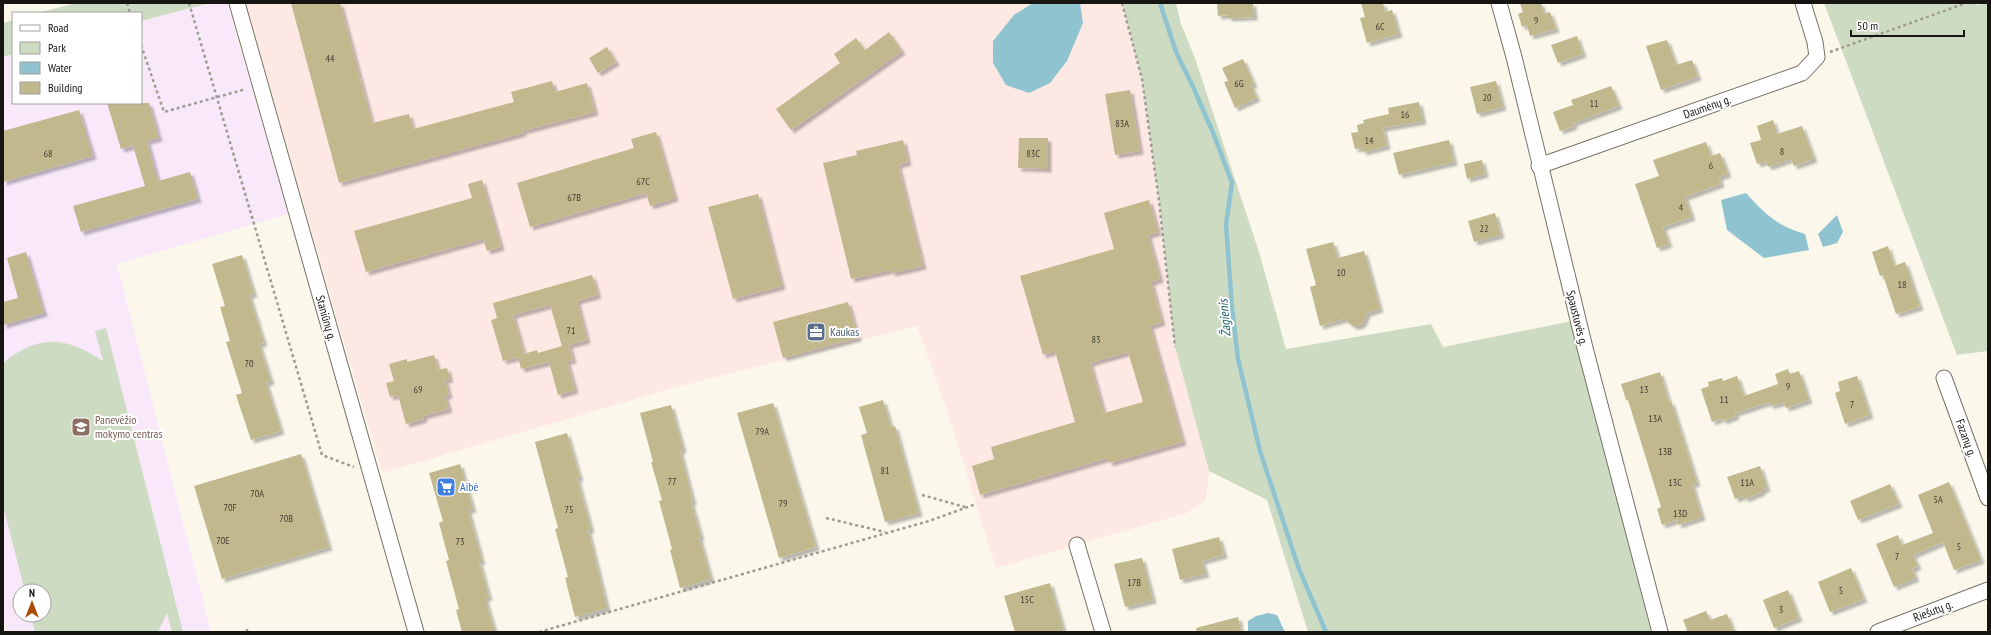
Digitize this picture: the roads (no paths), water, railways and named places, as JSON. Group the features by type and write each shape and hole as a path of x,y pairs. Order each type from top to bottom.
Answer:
{"street":[{"name":"Staniūnų g.","path":"237,3 416,632"},
{"name":"Spaustuvės g.","path":"1499,3 1514,57 1539,166 1660,632"},
{"name":"Daumėnų g.","path":"1539,166 1802,73 1816,57 1815,42 1803,3"},
{"name":"Fazanų g.","path":"1944,378 1988,498"},
{"path":"1077,545 1103,632"},
{"name":"Riešutų g.","path":"1878,632 1988,590"}],"water":[{"path":"1033,3 1080,3 1083,23 1067,61 1050,83 1029,93 1006,85 993,63 993,41 1014,15"},
{"path":"1746,193 1759,207 1779,223 1805,234 1809,250 1764,258 1727,230 1721,200"},
{"path":"1837,215 1843,232 1837,243 1823,247 1818,234"},
{"path":"1268,613 1277,615 1285,632 1248,632 1248,621 1256,616"}],"waterway":[{"name":"Žagienis","path":"1160,3 1176,52 1214,135 1232,183 1226,224 1232,308 1238,359 1260,451 1299,569 1326,632"}],"place":[{"name":"Kaukas","path":"816,332"},
{"name":"Panevėžio mokymo centras","path":"81,427"},
{"name":"Aibė","path":"446,487"}]}
